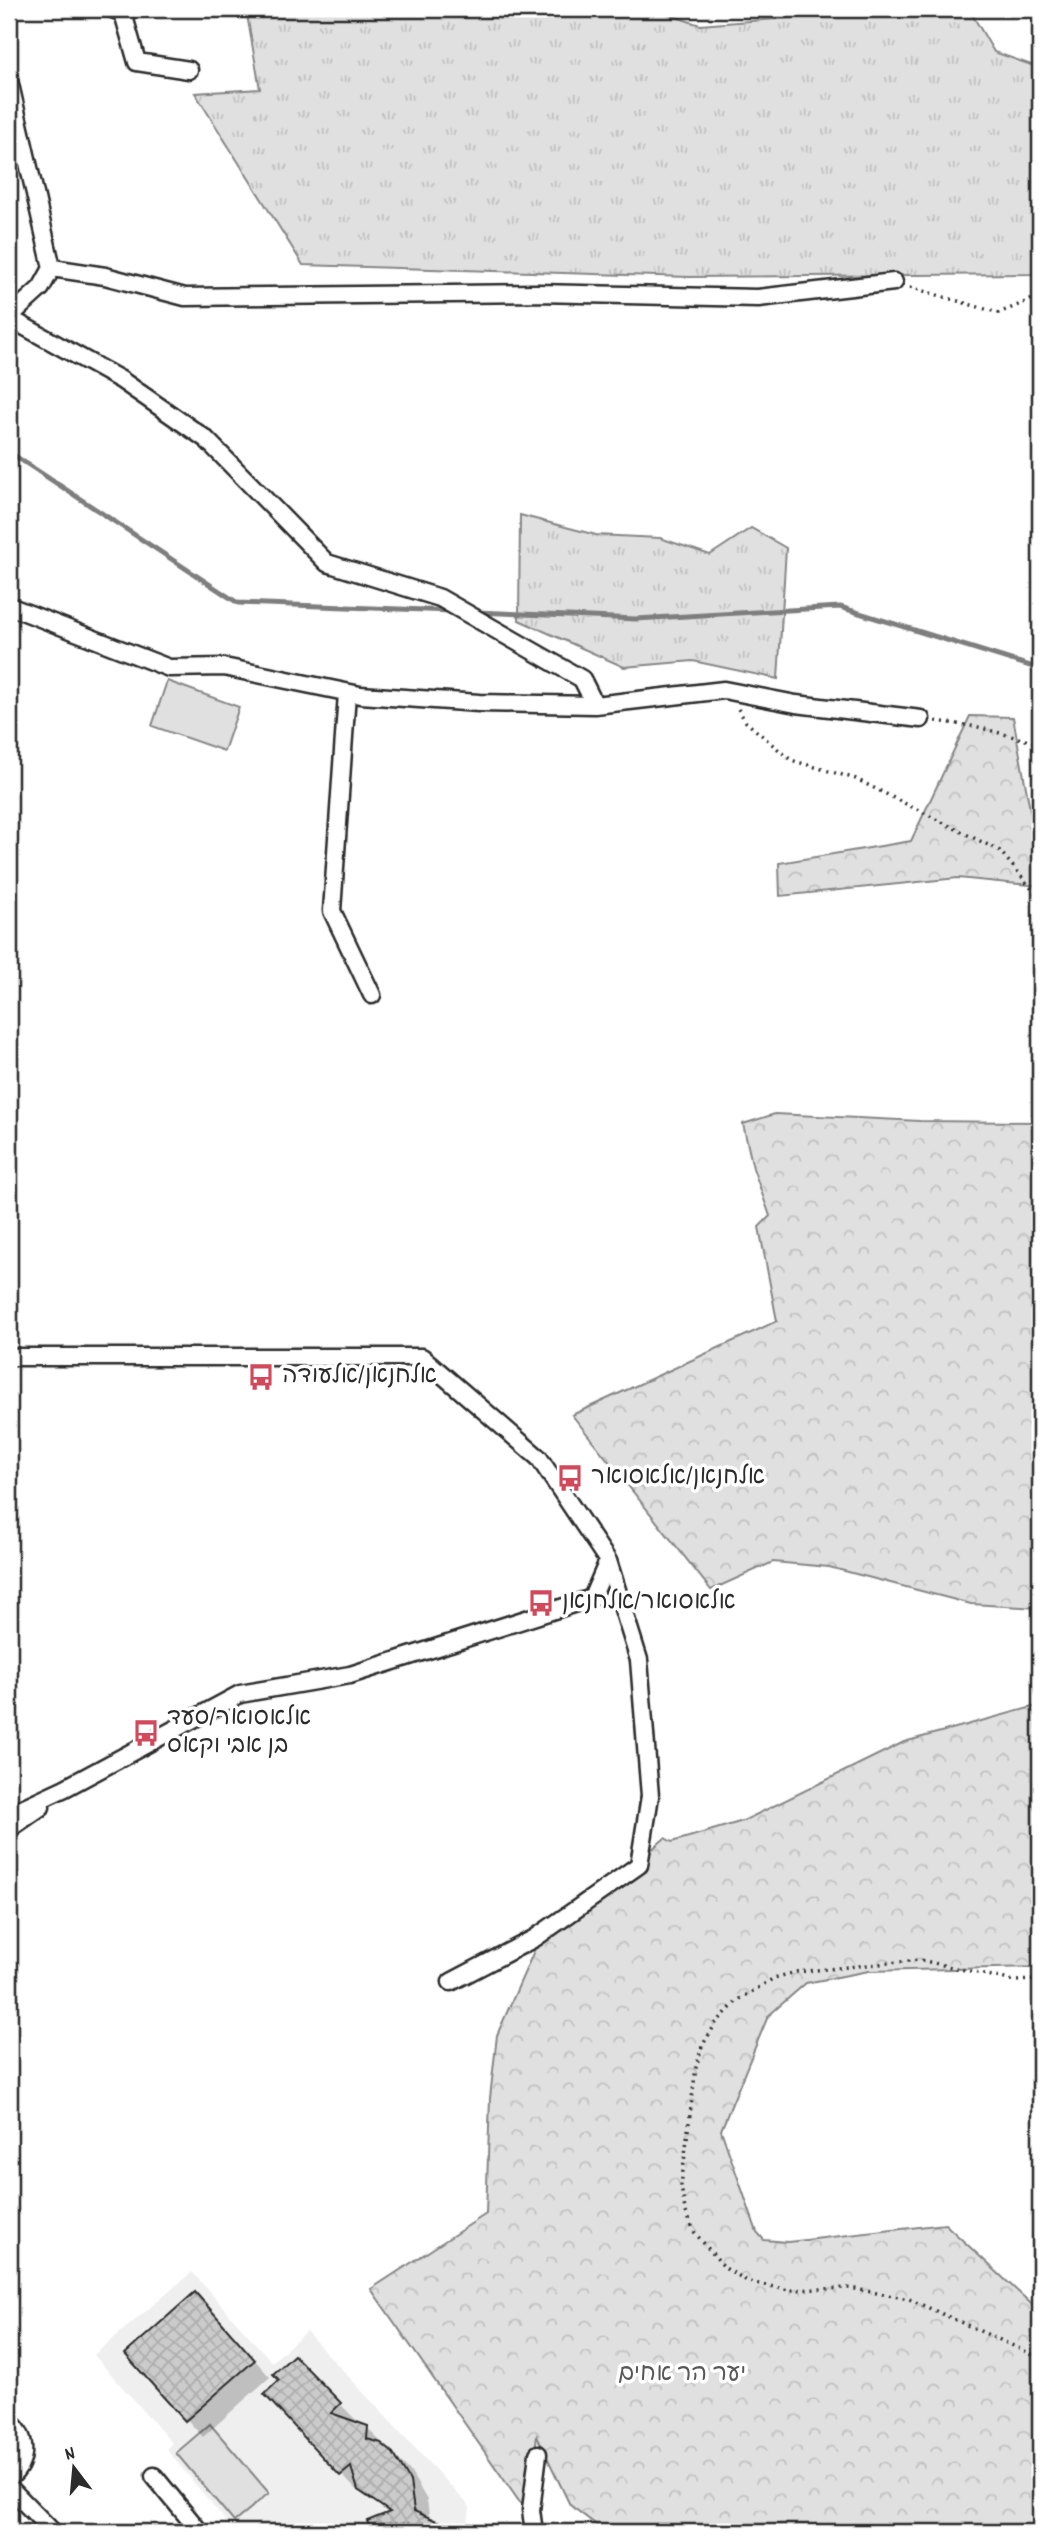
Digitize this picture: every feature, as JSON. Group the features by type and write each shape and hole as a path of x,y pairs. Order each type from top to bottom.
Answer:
{"street":[{"path":"112,9 123,13 137,62 189,70"},
{"path":"9,80 52,268 41,288 9,317 121,380 206,439 327,563 440,598 582,679 595,705"},
{"path":"52,268 105,276 185,297 537,293 758,298 894,282"},
{"path":"9,606 169,668 224,667 347,693 479,703 595,705 724,690 796,704 921,719"},
{"path":"347,693 332,911 372,995"},
{"path":"9,1357 422,1357 539,1458 608,1561 639,1660 650,1796 639,1864 534,1938 451,1982"},
{"path":"9,1814 65,1788 240,1694 350,1675 592,1598 608,1561"},
{"path":"9,1829 65,1788"},
{"path":"9,2421 20,2433 23,2455 20,2466 9,2478"},
{"path":"534,2532 531,2510 538,2454"},
{"path":"154,2476 200,2532"},
{"path":"9,2487 53,2532"}],"path":[{"path":"894,282 999,313 1040,296"},
{"path":"724,690 746,722 791,760 856,779 1000,851 1040,898"},
{"path":"921,719 978,727 1040,744"},
{"path":"1040,1980 1014,1981 920,1960 796,1972 774,1978 737,2001 716,2023 702,2046 695,2067 681,2186 685,2210 695,2233 725,2268 749,2282 789,2290 850,2288 909,2299 1040,2358"}],"shaded area":[{"path":"192,2272 272,2362 306,2331 470,2507 467,2532 235,2532 166,2449 172,2443 94,2355"}],"green space":[{"path":"246,9 652,9 700,25 902,9 969,9 994,52 1040,68 1040,274 689,277 303,265 195,93 260,89"},
{"path":"520,515 596,535 660,538 710,555 751,528 786,548 778,679 693,661 624,667 519,620"},
{"path":"167,681 239,707 224,751 152,726"},
{"path":"970,716 1013,717 1040,864 1040,886 958,878 780,896 779,863 911,841"},
{"path":"775,1114 920,1121 1040,1122 1040,1608 971,1604 829,1567 773,1562 711,1590 572,1415 777,1321 759,1227 770,1216 753,1168 743,1124"},
{"name":"יער הר אחים","path":"1040,1705 1040,1967 869,1971 806,1983 768,2016 721,2130 757,2232 764,2240 788,2242 945,2224 1040,2312 1040,2532 1011,2532 1011,2527 946,2531 606,2532 570,2505 537,2436 527,2502 523,2507 371,2289 486,2214 490,2098 497,2035 537,1944 578,1896 644,1856 665,1838 672,1842 743,1821 904,1742"},
{"path":"210,2424 269,2493 234,2522 176,2453"}],"building":[{"path":"195,2292 255,2360 185,2421 125,2354"},
{"path":"294,2355 341,2403 331,2413 368,2426 367,2439 381,2443 393,2453 410,2481 414,2511 444,2524 442,2531 415,2525 414,2532 372,2532 367,2521 390,2512 358,2490 351,2467 340,2476 264,2394 279,2380 273,2374"}],"waterway":[{"path":"9,452 238,603 452,611"},
{"path":"476,612 636,619 840,607 1040,669"}],"place":[{"name":"אלחנאן/אלעודה","path":"261,1377"},
{"name":"אלחנאן/אלאסואר","path":"570,1478"},
{"name":"אלאסואר/אלחנאן","path":"541,1603"},
{"name":"אלאסואר/סעד בן אבי וקאס","path":"146,1733"}]}
